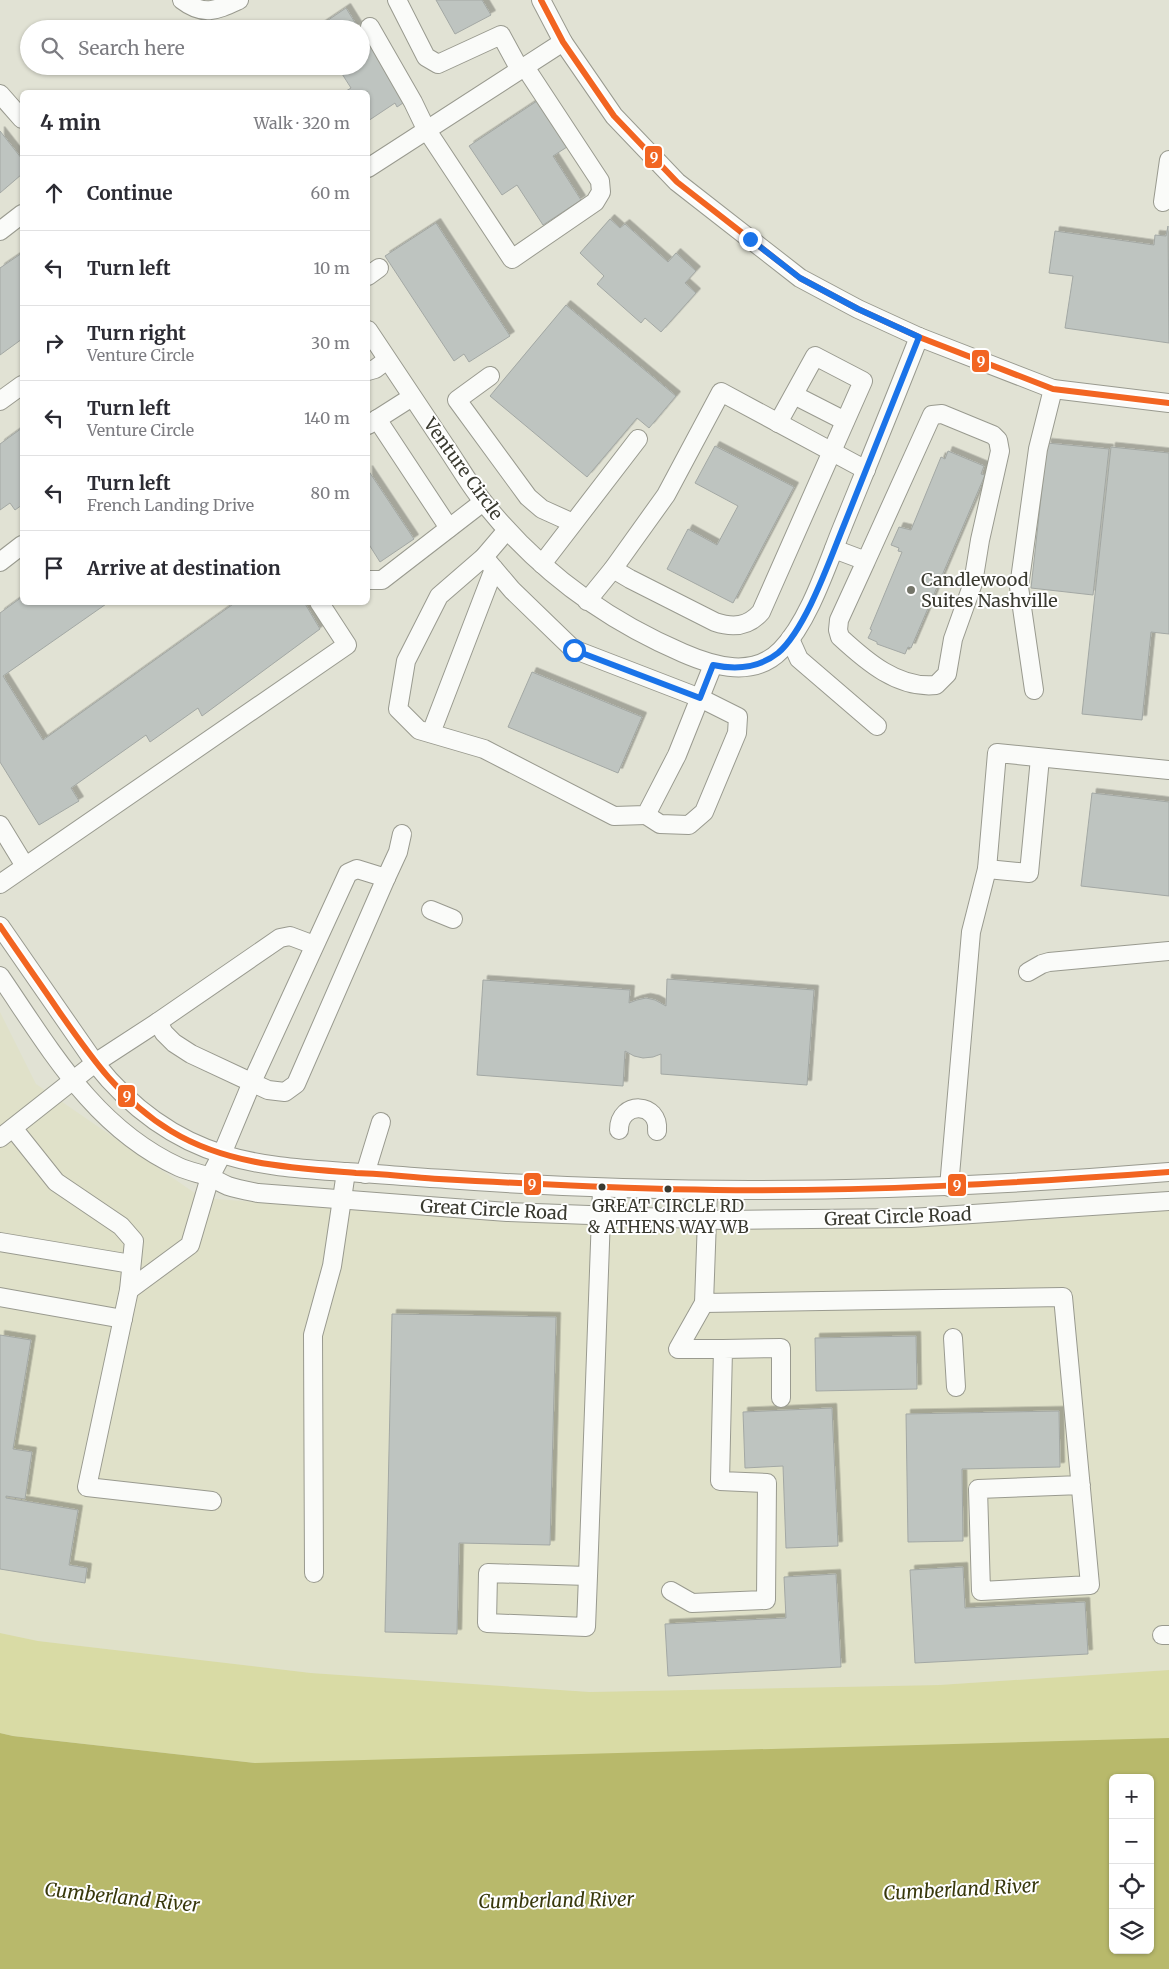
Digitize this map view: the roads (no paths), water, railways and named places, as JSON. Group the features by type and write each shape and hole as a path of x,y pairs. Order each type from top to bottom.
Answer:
{"street":[{"path":"182,0 204,11 216,10 239,0"},
{"path":"370,27 413,102 426,129 512,259 595,202 601,192 600,181 522,69 501,35 438,64 426,57 397,0"},
{"path":"542,0 563,42 614,116 677,182 800,278 858,309 919,337 1054,389 1169,403"},
{"path":"370,167 563,42"},
{"path":"0,94 20,118"},
{"path":"1163,202 1169,160"},
{"path":"0,231 20,216"},
{"name":"Venture Circle","path":"370,333 483,502 507,530 542,564 587,601 650,638 713,665 738,668 757,665 776,654 790,638 817,588 834,549 919,337"},
{"path":"613,569 720,623 735,626 754,620 761,612 863,381 815,356 778,423"},
{"path":"370,371 387,360"},
{"path":"490,376 457,400 528,497 542,509 573,523"},
{"path":"0,401 20,386"},
{"path":"1034,690 1019,587 1038,449 1054,389"},
{"path":"587,601 613,569 666,495 720,392 866,470"},
{"path":"794,394 845,421"},
{"path":"412,397 372,422 449,528"},
{"path":"942,414 993,435 998,440 1000,451 980,540 973,583 953,639 947,674 936,685 920,684 889,675 840,636 838,630 840,620 866,561 932,416 942,414"},
{"path":"542,564 638,439"},
{"path":"370,580 382,580 483,502"},
{"path":"431,733 489,563 507,530"},
{"path":"0,562 20,547"},
{"path":"834,549 866,561"},
{"path":"489,563 512,590 574,650 700,698 738,717 738,733 704,812 689,826 660,824 646,815 614,816 484,750 419,730 398,709 406,661 439,596 489,563"},
{"path":"0,884 346,645 321,605"},
{"path":"790,638 799,659 877,726"},
{"path":"646,815 678,755 713,665"},
{"path":"949,1187 971,932 987,869 997,753 1169,770"},
{"path":"987,869 1029,873 1040,758"},
{"path":"0,825 25,866"},
{"path":"158,1022 164,1033 174,1043 192,1054 268,1090 285,1092 296,1084 398,852 402,834"},
{"path":"129,1290 190,1245 210,1177 348,873 357,869 386,878"},
{"path":"430,910 453,919"},
{"name":"Great Circle Road","path":"0,926 95,1063 109,1080 146,1115 169,1131 222,1154 252,1162 294,1169 366,1174 602,1189 708,1191 810,1191 949,1187 1169,1172"},
{"path":"212,1501 87,1487 129,1290 134,1241 121,1226 56,1182 7,1133 95,1063 280,938 290,936 314,945"},
{"path":"1028,972 1049,962 1169,951"},
{"name":"Great Circle Road","path":"0,976 72,1080 108,1119 131,1138 180,1168 210,1177 228,1186 258,1193 507,1212 705,1219 911,1218 1169,1201"},
{"path":"620,1130 620,1122 624,1115 637,1108 644,1109 652,1115 656,1122 657,1131"},
{"path":"366,1174 381,1122"},
{"path":"314,1573 313,1336 332,1266 346,1172"},
{"path":"588,1576 488,1573 487,1624 586,1627 588,1576 602,1189"},
{"path":"708,1191 705,1219 704,1303 678,1349 781,1348 781,1398"},
{"path":"0,1242 131,1264"},
{"path":"0,1297 123,1319"},
{"path":"704,1303 1063,1297 1081,1485 1090,1585 982,1591 978,1489 1081,1485"},
{"path":"953,1338 956,1387"},
{"path":"672,1591 692,1603 766,1600 767,1482 720,1482 723,1349"}],"water":[{"name":"Cumberland River","path":"0,1733 255,1763 1169,1738 1169,1969 0,1969"}],"place":[{"name":"Candlewood Suites Nashville","path":"911,590"},
{"name":"GREAT CIRCLE RD & ATHENS WAY WB","path":"668,1189"}]}
